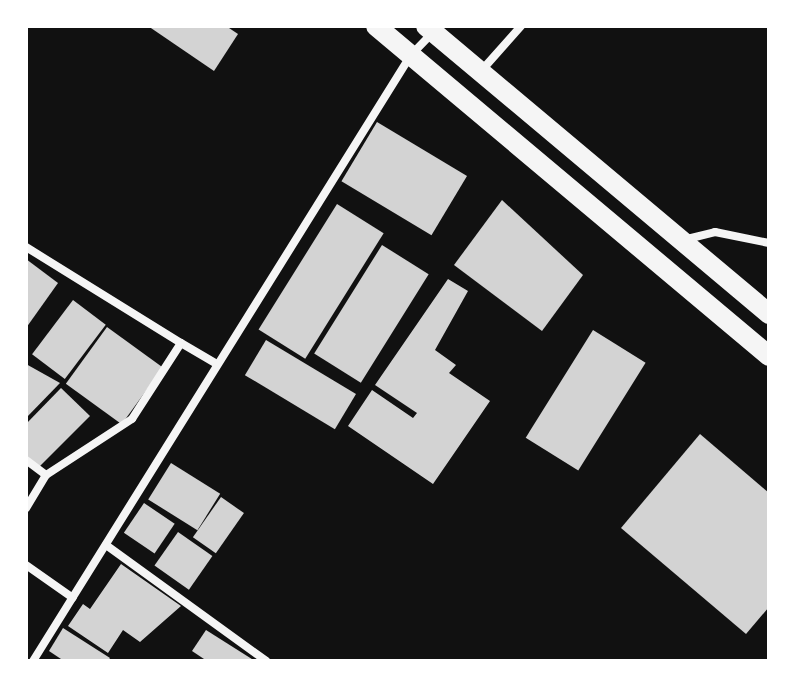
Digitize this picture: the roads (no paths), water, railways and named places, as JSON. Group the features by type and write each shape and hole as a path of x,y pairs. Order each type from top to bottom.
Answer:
{"main road":[{"path":"376,26 769,356"},
{"path":"429,29 769,314"}],"street":[{"path":"481,71 521,26"},
{"path":"33,661 429,29"},
{"path":"682,241 715,232 769,243"},
{"path":"26,247 217,364"},
{"path":"26,508 46,475 132,419 181,343"},
{"path":"26,460 46,475"},
{"path":"106,545 266,661"},
{"path":"26,565 73,598"}]}
